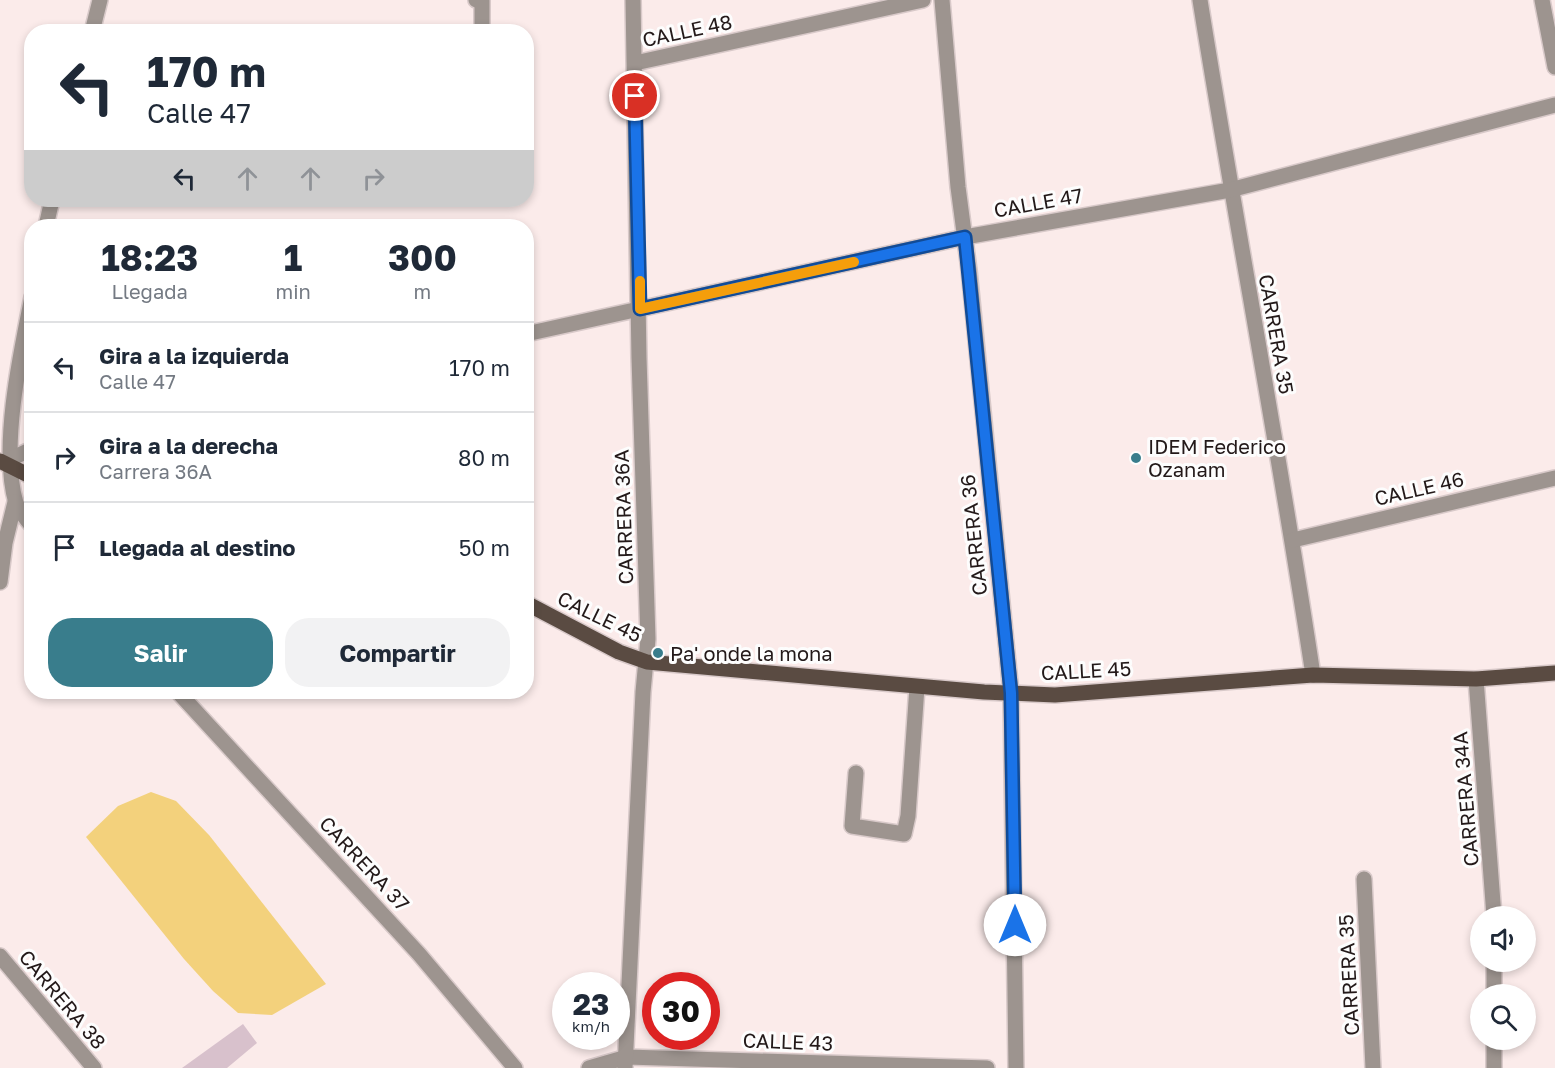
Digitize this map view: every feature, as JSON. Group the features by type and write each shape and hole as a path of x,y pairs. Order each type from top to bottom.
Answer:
{"main road":[{"path":"2,461 24,473"},
{"name":"CALLE 45","path":"534,607 619,652 647,662 917,687 1055,695 1313,675 1476,679 1555,673"}],"street":[{"path":"94,24 100,0"},
{"path":"480,0 482,24"},
{"name":"CARRERA 36A","path":"626,1062 643,692 647,662 633,0"},
{"name":"CALLE 48","path":"635,63 924,0"},
{"name":"CARRERA 36","path":"942,0 957,186 965,237 1014,734 1016,1068"},
{"name":"CARRERA 35","path":"1200,0 1230,190 1293,540 1313,675"},
{"path":"1542,0 1555,67"},
{"name":"CALLE 47","path":"534,332 965,237 1230,190 1555,105"},
{"path":"24,336 5,427 2,461 15,502 24,515"},
{"path":"2,461 24,452"},
{"name":"CALLE 46","path":"1293,540 1555,478"},
{"path":"0,582 5,543 15,502"},
{"name":"CARRERA 34A","path":"1476,679 1493,906"},
{"path":"856,773 852,826 904,834 911,784 917,687"},
{"name":"CARRERA 37","path":"184,699 419,954 515,1068"},
{"name":"CARRERA 35","path":"1364,879 1373,1068"},
{"name":"CARRERA 38","path":"0,956 94,1068"},
{"path":"1494,1050 1494,1068"},
{"name":"CALLE 43","path":"589,1068 626,1062 987,1068"}],"shaded area":[{"path":"151,792 176,801 209,835 326,984 272,1015 238,1013 213,991 184,959 86,837 118,806"}],"building":[{"path":"243,1024 257,1043 227,1068 182,1068"}],"slow traffic":[{"path":"640,281 640,309 854,262"}],"place":[{"name":"IDEM Federico Ozanam","path":"1136,458"},
{"name":"Pa' onde la mona","path":"658,653"}],"route":[{"path":"635,96 640,309 965,237 1014,734 1015,925"}]}
